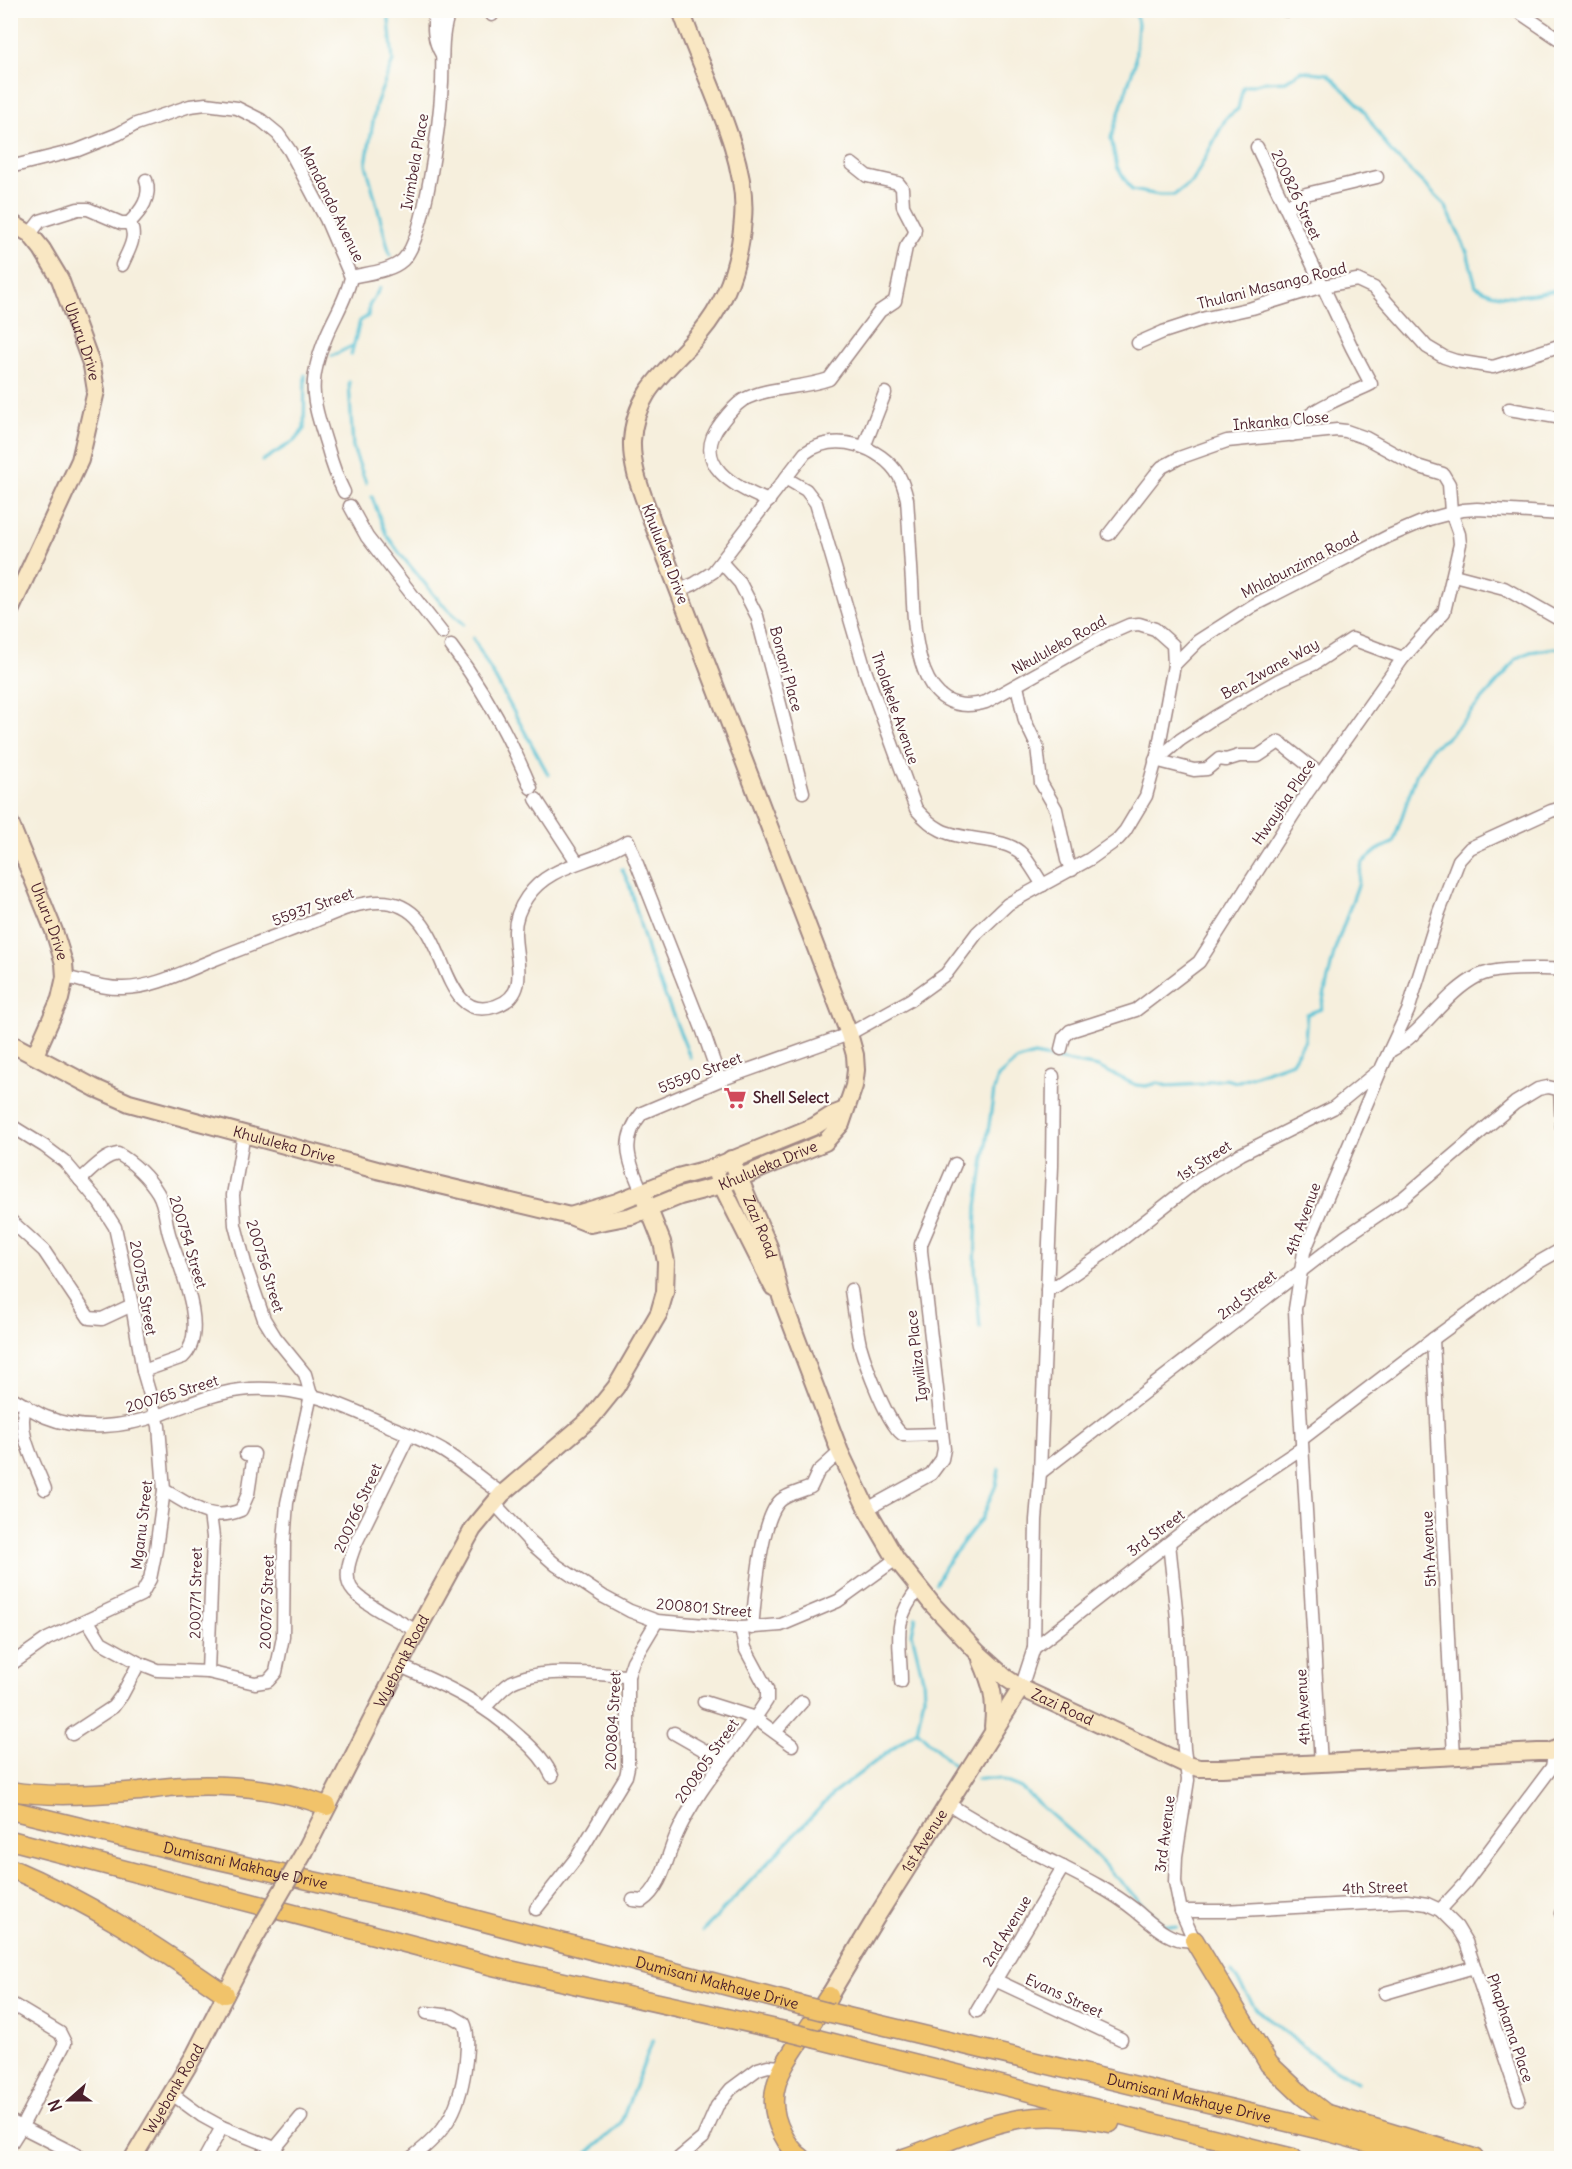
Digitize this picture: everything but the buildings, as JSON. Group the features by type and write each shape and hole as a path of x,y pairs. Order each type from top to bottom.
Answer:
{"main road":[{"path":"10,1791 63,1795 184,1786 226,1786 275,1791 327,1806"},
{"name":"Dumisani Makhaye Drive","path":"10,1810 183,1852 420,1905 800,2005 830,2004 1422,2158"},
{"name":"Dumisani Makhaye Drive","path":"10,1840 497,1967 785,2031 1201,2136"},
{"path":"10,1868 45,1882 101,1912 225,1994"},
{"path":"1194,1940 1269,2064 1304,2097 1325,2113 1474,2158"},
{"path":"802,2158 786,2142 777,2123 773,2108 774,2091 782,2067 830,2004"},
{"path":"904,2158 981,2129 1048,2116 1098,2120 1201,2136 1293,2158"}],"street":[{"path":"435,10 433,31 442,55"},
{"name":"Ivimbela Place","path":"351,277 381,270 401,262 409,253 416,237 437,136 442,55 450,10"},
{"name":"Khululeka Drive","path":"10,1043 95,1088 129,1103 456,1190 570,1216 590,1224 631,1216 680,1196 722,1185 825,1142 841,1124 854,1086 856,1070 855,1055 849,1034 638,484 633,452 633,428 641,402 652,385 701,333 722,301 736,263 744,206 734,150 681,10"},
{"path":"1285,10 1308,10"},
{"path":"1516,10 1562,41"},
{"name":"Mandondo Avenue","path":"10,167 78,150 136,124 190,106 206,104 237,108 261,120 278,134 326,219 351,277 349,289 318,358 314,384 318,422 333,470 344,492"},
{"name":"200826 Street","path":"1257,147 1371,384 1311,414 1292,435"},
{"path":"769,501 725,477 713,463 710,451 716,429 733,408 743,400 764,392 829,379 880,311 895,301 906,247 914,235 915,229 903,206 902,188 898,183 867,176 852,165"},
{"path":"1286,208 1306,194 1377,177"},
{"path":"30,234 40,222 78,209 88,209 121,223 129,223 140,213 147,199 146,180"},
{"name":"Uhuru Drive","path":"10,222 30,234 60,279 96,380 96,391 80,460 11,607"},
{"path":"122,265 133,238 129,223"},
{"name":"Thulani Masango Road","path":"1138,343 1206,318 1252,308 1323,286 1352,280 1363,281 1374,288 1428,347 1456,361 1487,367 1501,365 1562,345"},
{"path":"864,447 885,393"},
{"path":"1509,408 1562,418"},
{"name":"Inkanka Close","path":"1109,534 1162,467 1199,450 1227,441 1337,430 1346,431 1387,449 1402,459 1443,474 1449,484 1451,512"},
{"name":"Nkululeko Road","path":"679,590 706,578 722,563 805,453 815,447 842,442 864,447 879,456 898,474 907,498 916,644 927,677 932,686 945,698 970,705 986,702 1104,636 1129,625 1147,625 1163,635 1173,645 1174,665 1156,758 1146,796 1125,831 1106,849 1008,904 977,933 946,974 910,1000 849,1034"},
{"name":"Tholakele Avenue","path":"787,479 806,490 816,503 865,670 916,809 940,830 960,837 1006,844 1021,853 1043,885"},
{"path":"350,506 367,537 442,633"},
{"name":"Mhlabunzima Road","path":"1174,665 1198,641 1254,604 1389,536 1430,519 1451,512 1477,509 1562,514"},
{"name":"Hwayiba Place","path":"1061,1049 1064,1037 1070,1032 1136,1010 1199,962 1280,833 1403,658 1444,612 1460,544 1451,512"},
{"name":"Bonani Place","path":"722,563 740,583 757,616 803,792"},
{"path":"1454,575 1504,588 1562,621"},
{"name":"Ben Zwane Way","path":"1156,758 1215,717 1279,680 1314,664 1352,639 1403,658"},
{"path":"451,646 475,678 497,714 534,794 577,862"},
{"path":"1017,686 1025,721 1037,746 1041,783 1056,809 1067,860 1072,870"},
{"path":"1156,758 1194,770 1207,769 1219,759 1258,756 1279,742 1321,775"},
{"name":"4th Avenue","path":"1321,1764 1295,1309 1304,1252 1408,1011 1439,912 1459,860 1470,848 1562,808"},
{"name":"Uhuru Drive","path":"10,823 54,931 64,963 65,977 60,999 35,1055"},
{"name":"55937 Street","path":"65,977 108,988 141,986 347,908 379,902 406,907 421,921 433,940 449,981 463,1000 472,1006 483,1008 496,1006 507,1000 515,990 519,979 515,931 517,917 525,899 535,886 550,874 600,855 628,841 703,1030 720,1080"},
{"path":"1390,1051 1405,1043 1455,993 1479,976 1502,971 1562,969"},
{"name":"55590 Street","path":"642,1192 628,1148 629,1135 634,1123 642,1113 720,1080 849,1034"},
{"name":"1st Street","path":"1047,1290 1107,1251 1215,1169 1333,1108 1367,1082 1382,1067"},
{"path":"1021,1688 1034,1648 1036,1520 1040,1473 1053,1076"},
{"name":"2nd Street","path":"1040,1473 1344,1237 1403,1198 1515,1103 1538,1089 1548,1087 1561,1090"},
{"path":"1561,1090 1562,1128"},
{"name":"Khululeka Drive","path":"570,1216 617,1202 678,1177 712,1168 815,1126 845,1110"},
{"name":"200755 Street","path":"10,1125 64,1161 99,1202 115,1227 132,1305 141,1365 156,1416"},
{"name":"200756 Street","path":"244,1134 233,1195 235,1225 246,1267 264,1319 275,1337 305,1374 311,1395"},
{"name":"200754 Street","path":"80,1180 111,1155 118,1154 148,1180 158,1193 164,1208 169,1235 187,1284 194,1328 188,1352 183,1357 141,1365"},
{"name":"Zazi Road","path":"731,1159 769,1247 781,1297 840,1452 867,1509 896,1559 919,1588 978,1653 1006,1678 1021,1688 1185,1764 1199,1768 1549,1752 1558,1748"},
{"name":"Igwiliza Place","path":"867,1509 931,1474 942,1459 944,1449 921,1244 955,1164"},
{"name":"Zazi Road","path":"712,1168 771,1285 781,1297"},
{"name":"Wyebank Road","path":"133,2158 172,2094 254,1939 304,1851 417,1631 473,1529 498,1498 591,1418 616,1387 659,1313 665,1292 666,1262 650,1209 642,1192"},
{"path":"10,1220 44,1251 89,1318 102,1319 132,1305"},
{"name":"3rd Street","path":"1034,1648 1221,1502 1302,1443 1433,1339 1534,1265 1562,1249"},
{"path":"851,1290 864,1357 891,1423 904,1435 942,1434"},
{"name":"5th Avenue","path":"1433,1339 1454,1757"},
{"name":"200765 Street","path":"10,1397 45,1417 78,1425 113,1426 134,1423 156,1416 196,1399 231,1392 267,1390 311,1395 340,1404 443,1452 498,1498"},
{"name":"200767 Street","path":"88,1621 101,1642 139,1663 166,1671 208,1672 255,1683 268,1681 276,1672 283,1637 284,1542 287,1503 311,1395"},
{"path":"26,1405 22,1413 25,1436 45,1489"},
{"name":"Mganu Street","path":"10,1665 47,1639 135,1599 147,1586 156,1549 164,1490 162,1446 156,1416"},
{"name":"200766 Street","path":"409,1435 356,1543 348,1572 351,1588 356,1594 417,1631"},
{"path":"746,1628 763,1539 772,1512 780,1500 811,1487 818,1472 840,1452"},
{"path":"164,1490 210,1514 218,1516 241,1510 248,1494 254,1454 246,1454"},
{"name":"200801 Street","path":"498,1498 531,1543 556,1565 621,1606 657,1621 746,1628 781,1625 824,1608 854,1591 896,1559"},
{"name":"200771 Street","path":"208,1672 213,1537 210,1514"},
{"name":"3rd Avenue","path":"1169,1543 1177,1618 1185,1764 1188,1780 1175,1882 1181,1911 1194,1940"},
{"path":"901,1682 898,1642 900,1620 908,1602 919,1588"},
{"name":"200804 Street","path":"536,1909 577,1857 626,1776 628,1676 633,1661 657,1621"},
{"name":"200805 Street","path":"633,1900 642,1901 650,1895 660,1878 676,1835 688,1812 767,1700 768,1694 745,1648 746,1628"},
{"path":"978,1653 993,1689 995,1712 993,1731"},
{"path":"72,1734 113,1707 139,1663"},
{"path":"400,1666 447,1686 485,1707 527,1743 548,1767 552,1776"},
{"path":"485,1707 505,1687 523,1678 572,1672 628,1676"},
{"name":"1st Avenue","path":"830,2004 947,1803 1021,1688"},
{"path":"704,1702 755,1718 792,1745"},
{"path":"775,1732 802,1702"},
{"path":"674,1733 723,1761"},
{"path":"1440,1910 1465,1883 1552,1767 1558,1748"},
{"path":"947,1803 1007,1839 1106,1890 1160,1931 1187,1941 1194,1940"},
{"name":"2nd Avenue","path":"977,2011 1064,1867"},
{"name":"4th Street","path":"1181,1911 1223,1911 1407,1901 1427,1904 1440,1910"},
{"name":"Phaphama Place","path":"1440,1910 1462,1934 1519,2099"},
{"name":"Phaphama Place","path":"1385,1993 1474,1966"},
{"name":"Evans Street","path":"995,1980 1121,2039"},
{"path":"10,2003 60,2033 65,2043 16,2124 10,2145"},
{"path":"411,2158 438,2134 455,2111 464,2075 466,2030 464,2023 452,2016 427,2013"},
{"path":"679,2158 703,2138 717,2106 731,2089 758,2069 768,2066 782,2067"},
{"path":"172,2094 222,2127 271,2153 301,2117"},
{"path":"16,2124 83,2158"},
{"path":"205,2158 222,2127"}],"waterway":[{"path":"388,10 393,61 376,104 366,164 390,255"},
{"path":"1135,10 1138,24 1135,63 1111,138 1117,167 1132,190 1174,195 1193,181 1226,118 1238,109 1243,87 1264,82 1286,81 1301,71 1328,74 1362,108 1390,151 1445,205 1467,252 1476,286 1507,296 1562,289"},
{"path":"351,355 360,321 368,316 369,306 380,288"},
{"path":"332,356 352,346"},
{"path":"262,461 294,441 304,429 305,375"},
{"path":"349,382 353,448 366,483"},
{"path":"372,497 386,534 401,555 441,603 464,624"},
{"path":"473,638 548,774"},
{"path":"980,1328 975,1267 977,1207 998,1077 1016,1061 1034,1055 1098,1067 1136,1085 1146,1086 1158,1083 1167,1086 1203,1084 1225,1079 1236,1082 1292,1062 1305,1040 1307,1014 1321,1009 1335,949 1358,885 1362,863 1379,849 1393,843 1416,775 1432,747 1445,739 1463,721 1516,659 1530,652 1555,648 1562,650"},
{"path":"622,869 629,884 649,956 690,1057"},
{"path":"936,1583 944,1567 981,1519 996,1485 999,1469"},
{"path":"703,1931 834,1793 917,1730 924,1696 923,1679 912,1633 916,1617"},
{"path":"917,1730 957,1769"},
{"path":"977,1779 998,1779 1021,1788 1084,1844 1163,1925 1177,1927"},
{"path":"1232,1972 1257,2010 1318,2058 1357,2082"},
{"path":"582,2158 620,2125 653,2040"}],"place":[{"name":"Shell Select","path":"735,1098"}]}
